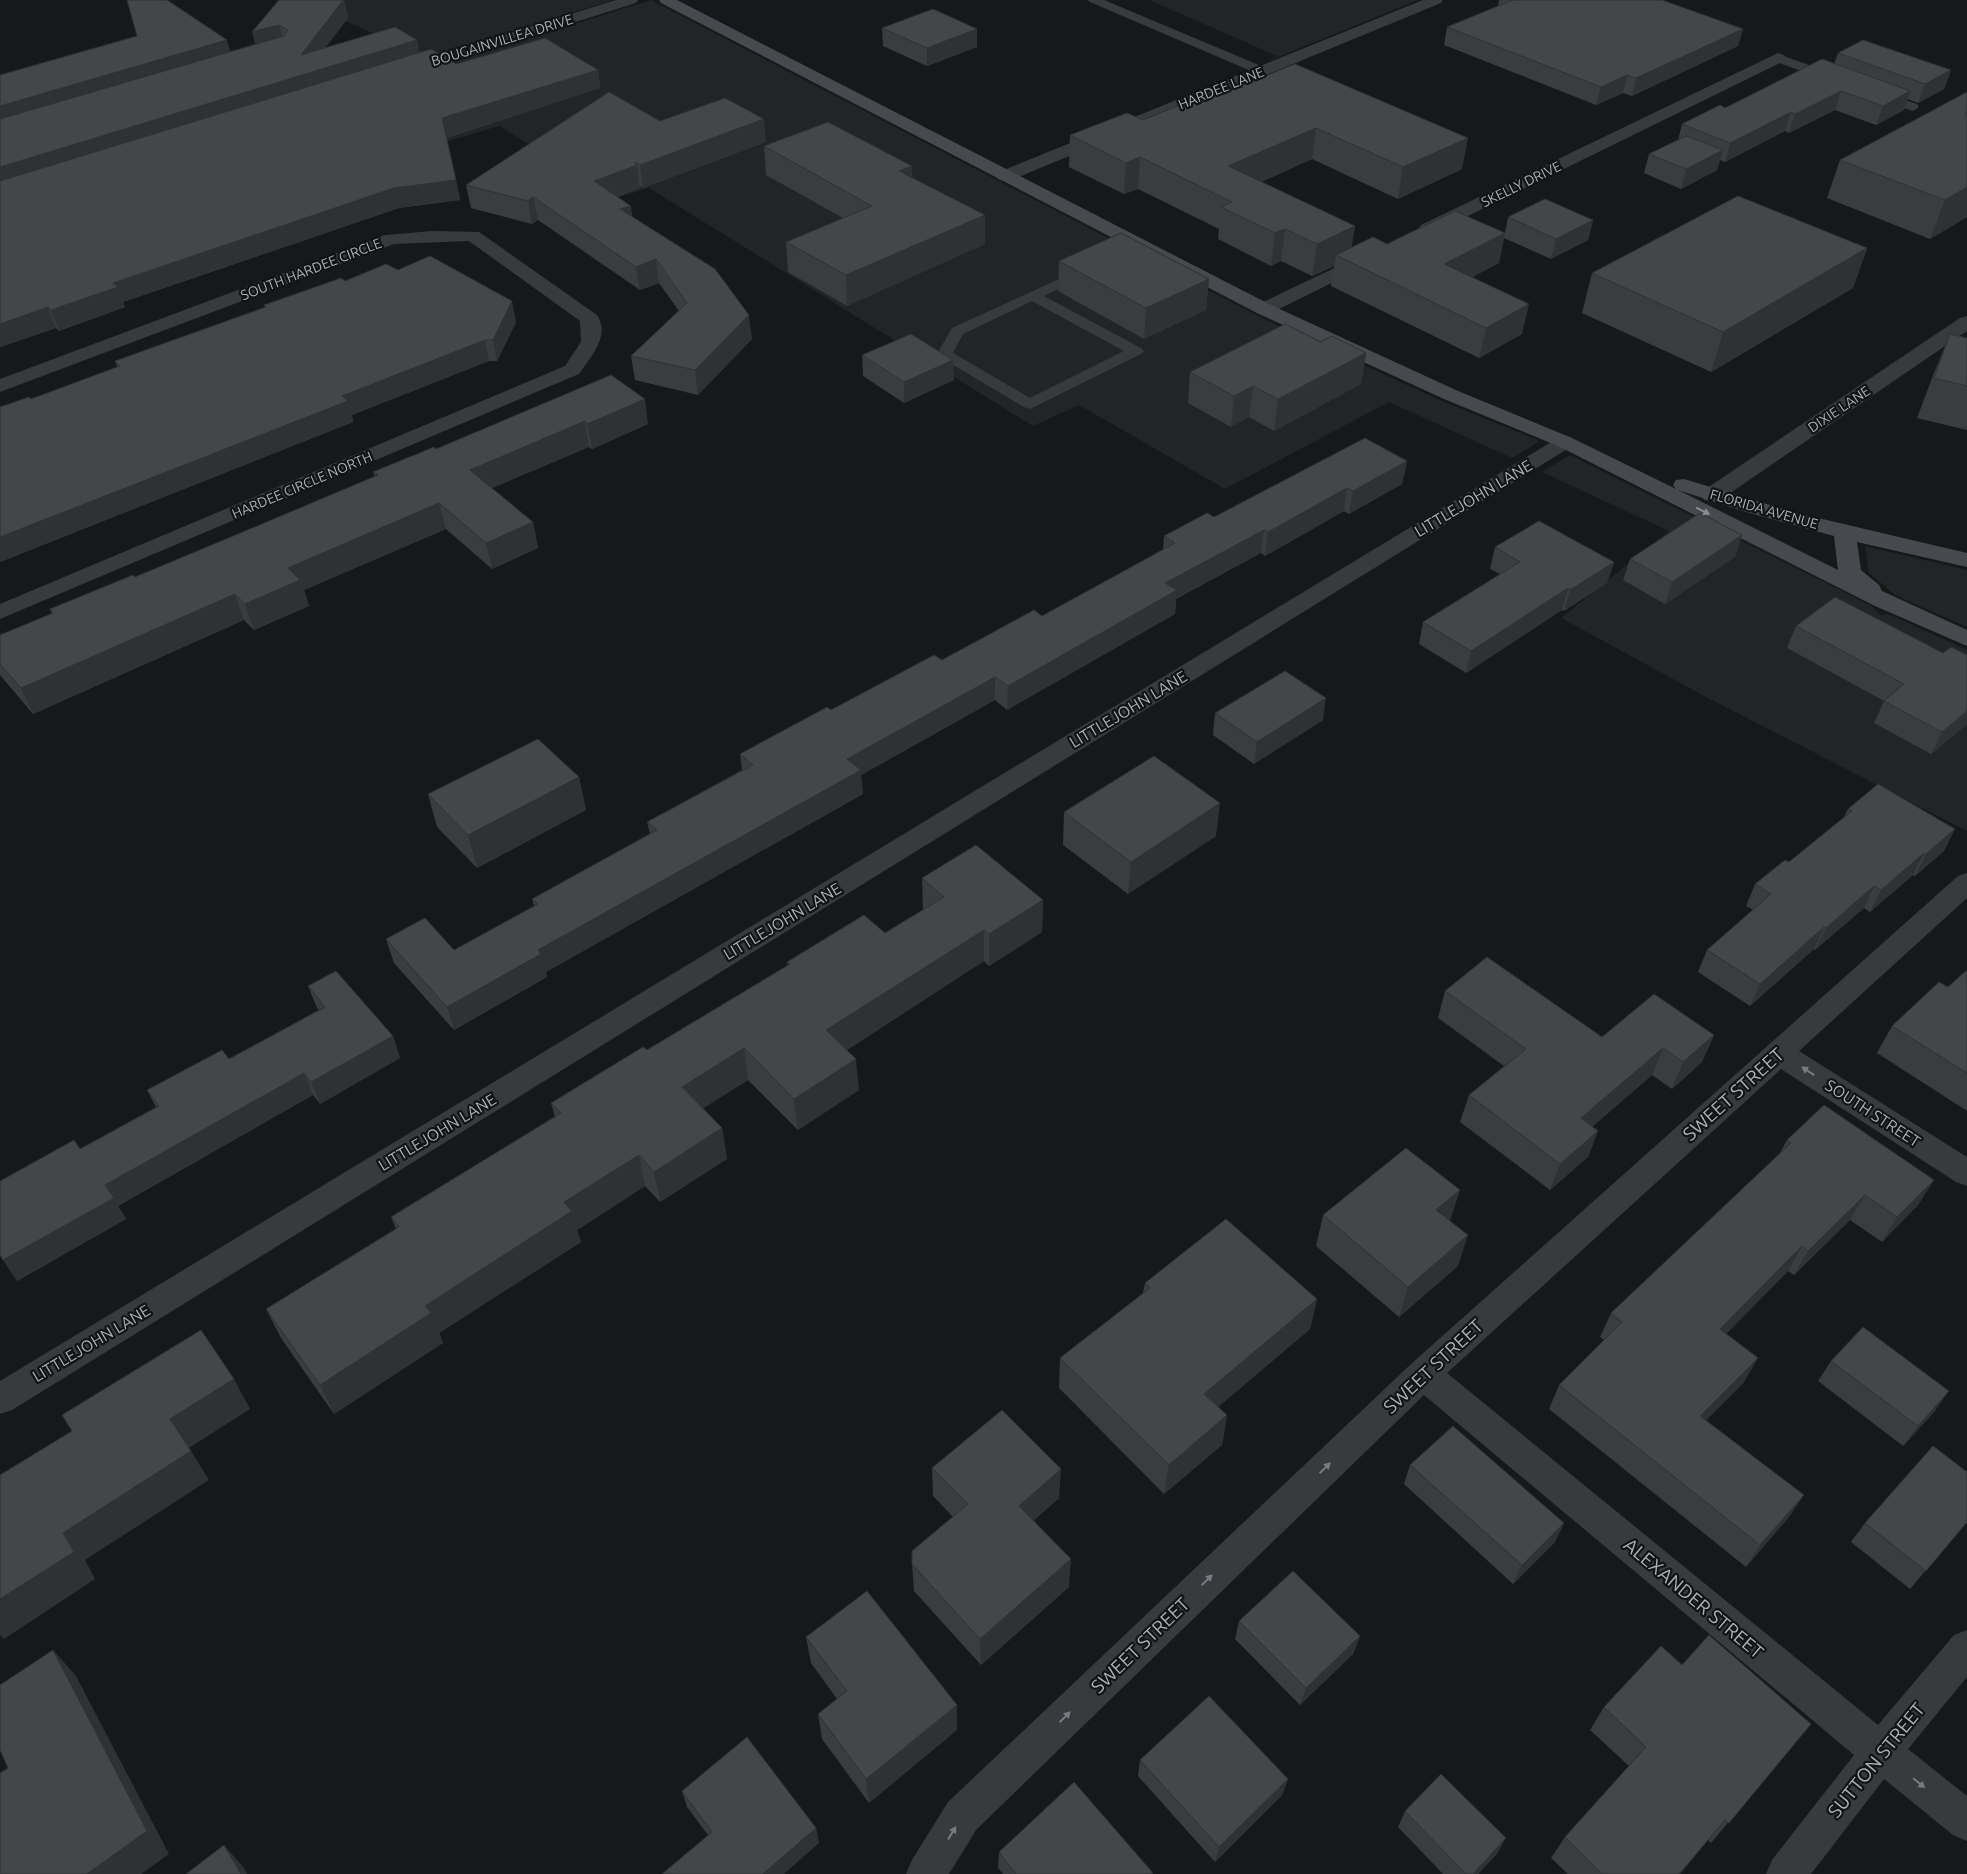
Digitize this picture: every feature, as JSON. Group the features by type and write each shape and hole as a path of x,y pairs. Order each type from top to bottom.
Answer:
{"street":[{"name":"BOUGAINVILLEA DRIVE","path":"393,74 631,0"},
{"path":"666,0 1005,176 1133,249 1451,395 1565,442 1883,600 1967,639"},
{"name":"HARDEE LANE","path":"1005,176 1436,0"},
{"name":"SKELLY DRIVE","path":"1412,237 1778,58"},
{"name":"SOUTH HARDEE CIRCLE","path":"0,386 391,239 473,236 590,318 591,342"},
{"path":"1264,309 1377,254"},
{"name":"DIXIE LANE","path":"1712,495 1967,322"},
{"name":"HARDEE CIRCLE NORTH","path":"0,612 572,370 591,342"},
{"name":"FLORIDA AVENUE","path":"1565,442 1712,495 1845,532 1967,560"},
{"name":"LITTLEJOHN LANE","path":"0,1399 1565,442"},
{"path":"1845,532 1850,572 1883,600"},
{"name":"SWEET STREET","path":"926,1874 962,1816 1423,1374 1967,883"},
{"name":"SOUTH STREET","path":"1780,1053 1967,1173"},
{"name":"ALEXANDER STREET","path":"1423,1374 1967,1821"},
{"name":"SUTTON STREET","path":"1786,1874 1881,1752 1967,1648"}],"lane":[{"path":"1094,0 1262,71"},
{"path":"1778,58 1841,81"},
{"path":"1868,91 1913,108"},
{"path":"1033,296 1136,351 1030,404 945,354 957,331 1100,264"}],"shaded area":[{"path":"297,0 613,0 428,57"},
{"path":"651,0 1266,320 1442,401 1540,441 1512,458 1389,402 1225,489 1079,405 1033,426 649,188 616,198 499,126 442,143 361,91"},
{"path":"1149,0 1418,0 1263,63 1277,56"},
{"path":"1570,455 1858,599 1871,606 1881,615 1893,616 1967,650 1967,831 1706,697 1561,618 1669,531 1542,472"},
{"path":"1865,546 1967,570 1967,627 1895,595 1869,573"}],"building":[{"path":"127,0 167,0 227,40 0,106 0,75 137,36"},
{"path":"279,0 343,0 301,55 395,27 417,40 0,167 0,119 284,36 288,30 279,25 252,32"},
{"path":"1513,0 1662,0 1743,29 1636,78 1627,75 1601,87 1447,27"},
{"path":"933,9 977,29 927,48 882,28"},
{"path":"545,38 598,70 442,118 456,180 394,188 113,283 118,287 51,310 48,307 0,324 0,181 431,49 456,64"},
{"path":"1863,40 1951,70 1925,84 1838,53"},
{"path":"1822,59 1910,91 1883,106 1841,91 1795,114 1791,112 1730,143 1682,124 1720,105 1725,108"},
{"path":"1295,64 1468,138 1403,167 1316,128 1228,166 1355,226 1317,244 1285,229 1275,233 1221,207 1232,202 1140,157 1126,163 1070,135 1127,113 1143,120 1212,92 1218,95"},
{"path":"609,92 660,121 725,98 764,119 640,165 635,162 637,165 594,181 631,206 620,209 715,269 749,315 695,370 631,356 687,303 656,259 636,267 533,197 528,201 466,185"},
{"path":"1967,92 1967,111 1965,113 1967,114 1967,187 1945,200 1840,160"},
{"path":"828,122 912,166 899,171 985,215 846,275 786,242 872,206 764,146"},
{"path":"1686,136 1723,150 1686,169 1649,154"},
{"path":"1738,196 1867,248 1723,332 1592,273"},
{"path":"1545,199 1593,220 1556,239 1508,217"},
{"path":"1455,211 1505,233 1444,264 1529,304 1486,328 1336,255 1373,237 1387,244"},
{"path":"1121,233 1209,279 1146,308 1059,261"},
{"path":"430,256 512,301 493,340 485,340 342,396 348,401 0,537 0,407 29,397 31,399 120,366 115,361 266,307 264,305 341,278 345,281 386,264 398,270"},
{"path":"1285,324 1321,342 1332,336 1366,353 1278,399 1253,386 1234,396 1190,372"},
{"path":"911,334 953,360 904,382 862,355"},
{"path":"1950,334 1967,338 1967,386 1934,378"},
{"path":"611,375 645,399 587,424 585,421 470,470 533,522 486,543 439,503 288,568 300,580 245,604 235,594 21,688 0,664 0,635 53,613 50,609 133,575 135,577 378,475 373,472 434,447 436,449"},
{"path":"1365,438 1407,461 1353,491 1347,488 1268,532 1264,530 1165,583 1177,590 1008,686 995,677 847,759 861,770 538,950 541,954 447,1007 386,939 425,918 454,950 538,904 532,899 657,830 647,822 753,765 740,754 827,707 831,710 934,655 942,660 1034,610 1042,616 1175,543 1164,536 1207,513 1214,517"},
{"path":"1700,513 1742,535 1672,582 1630,559"},
{"path":"1539,521 1614,562 1570,590 1568,588 1471,651 1423,622 1520,562 1495,547"},
{"path":"1835,597 1943,653 1951,647 1967,655 1967,711 1942,732 1884,701 1904,684 1796,626"},
{"path":"1285,671 1326,698 1257,742 1215,713"},
{"path":"538,739 579,777 468,835 428,794"},
{"path":"1154,756 1220,803 1131,862 1064,812"},
{"path":"1878,784 1955,829 1881,890 1874,886 1826,928 1824,927 1760,984 1707,950 1771,894 1755,884 1785,860 1789,862 1852,811 1848,809"},
{"path":"976,845 1043,900 989,934 984,930 826,1030 856,1059 794,1099 744,1048 682,1087 722,1128 654,1172 639,1155 564,1202 572,1211 425,1306 431,1313 320,1385 266,1309 399,1227 391,1217 561,1113 551,1103 643,1047 647,1050 790,964 787,962 864,915 885,933 944,897 922,878"},
{"path":"1487,957 1602,1037 1654,994 1714,1035 1683,1062 1663,1048 1581,1118 1598,1131 1560,1164 1469,1095 1526,1049 1445,991"},
{"path":"1967,970 1967,1073 1892,1026 1939,982 1948,987"},
{"path":"336,971 393,1036 311,1082 304,1073 105,1185 114,1198 3,1260 0,1255 0,1181 74,1140 80,1149 159,1106 147,1090 222,1050 229,1059 325,1007 308,986"},
{"path":"1824,1105 1934,1180 1897,1217 1865,1195 1808,1251 1802,1246 1720,1329 1758,1358 1700,1416 1804,1495 1760,1545 1559,1385 1622,1322 1611,1313 1791,1143 1787,1140"},
{"path":"1406,1148 1460,1190 1436,1210 1468,1235 1408,1287 1323,1215"},
{"path":"1226,1219 1317,1299 1204,1394 1227,1415 1169,1465 1060,1358 1150,1288 1145,1283"},
{"path":"1863,1327 1949,1391 1918,1426 1831,1361"},
{"path":"201,1330 234,1379 170,1419 191,1451 63,1533 74,1552 0,1599 0,1475 72,1431 62,1415"},
{"path":"1002,1410 1061,1469 1019,1506 1071,1559 980,1639 912,1564 912,1551 968,1504 932,1468"},
{"path":"1453,1426 1564,1523 1522,1565 1410,1465"},
{"path":"1933,1446 1967,1472 1967,1522 1926,1571 1865,1523"},
{"path":"1293,1571 1360,1636 1306,1688 1239,1621"},
{"path":"867,1591 957,1705 866,1779 818,1714 847,1691 806,1637"},
{"path":"1709,1635 1811,1724 1729,1823 1725,1820 1679,1874 1602,1874 1565,1837 1646,1747 1604,1707 1661,1646 1682,1665"},
{"path":"53,1650 147,1831 87,1874 0,1874 0,1773 8,1768 0,1750 0,1685"},
{"path":"1209,1696 1288,1779 1219,1847 1140,1760"},
{"path":"747,1737 816,1828 763,1874 662,1874 712,1832 682,1791"},
{"path":"1441,1774 1506,1838 1473,1874 1466,1874 1405,1811"},
{"path":"1074,1782 1153,1873 1016,1874 999,1852"},
{"path":"224,1845 241,1874 186,1874"}]}
